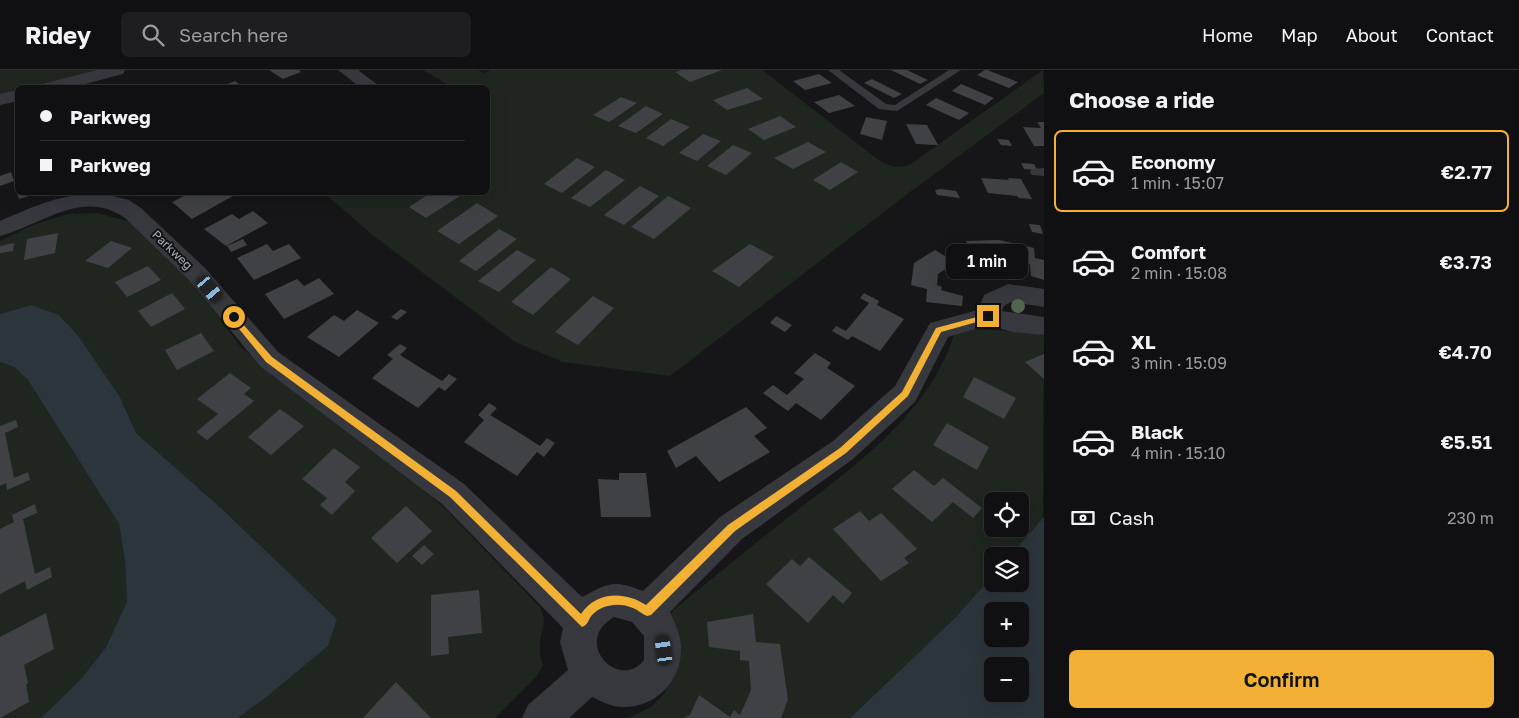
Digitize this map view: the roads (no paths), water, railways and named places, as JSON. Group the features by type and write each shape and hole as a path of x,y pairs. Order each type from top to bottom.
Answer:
{"street":[{"path":"60,85 117,70"},
{"path":"346,70 369,85"},
{"path":"0,100 15,96"},
{"name":"Parkweg","path":"0,230 56,206 78,201 99,200 121,205 134,212 198,275 269,359 453,494 582,622"},
{"path":"988,316 993,300 1008,293 1044,298"},
{"path":"647,611 731,528 843,450 905,394 939,330 988,316 1013,323 1044,326"},
{"path":"610,600 630,602 647,611 657,622 664,650 661,664 655,676 644,685 630,689 617,689 603,683 591,674 583,662 578,649 578,635 582,622 589,612 599,604 610,600"},
{"path":"541,718 591,674"}],"lane":[{"path":"833,70 883,107 898,108 956,70"}]}
